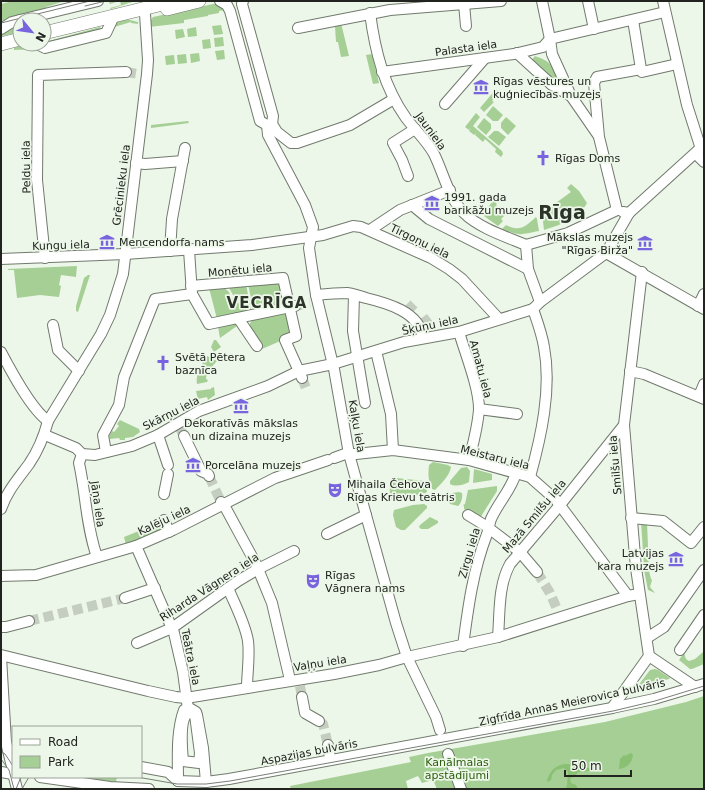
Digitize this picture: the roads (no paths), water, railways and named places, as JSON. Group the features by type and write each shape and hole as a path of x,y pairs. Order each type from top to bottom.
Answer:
{"main road":[{"path":"116,16 134,6 150,1"},
{"path":"52,31 175,1"},
{"path":"116,16 132,17 199,1"}],"street":[{"path":"52,12 98,1"},
{"name":"Kaļķu iela","path":"220,1 227,5 230,11 260,121 269,125"},
{"name":"Kaļķu iela","path":"243,1 242,4 273,116 269,125 268,135 305,205 313,227 309,248 315,300 332,364 349,454 396,623 407,656 439,723 442,735"},
{"path":"298,28 370,14 390,6 464,4 501,1"},
{"path":"542,1 552,54 571,96 599,137"},
{"path":"588,1 594,29"},
{"path":"663,1 689,112 704,162"},
{"path":"464,4 466,26"},
{"name":"Palasta iela","path":"382,72 518,53 543,46 550,39 666,12"},
{"name":"Grēcinieku iela","path":"1,509 3,497 30,463 45,435 48,421 101,334 110,315 123,274 136,163 143,74 145,14"},
{"name":"Jauniela","path":"370,14 382,72 387,86 394,99 434,154 455,202 464,214 474,221 497,233 526,245"},
{"path":"52,46 106,33 116,16"},
{"path":"633,20 641,69"},
{"path":"1,29 12,22"},
{"path":"518,53 552,85 571,96"},
{"path":"445,104 484,58"},
{"path":"618,210 599,137 594,83 597,78 641,69 642,72 677,64"},
{"name":"Peldu iela","path":"45,258 37,180 38,75 126,72"},
{"path":"269,125 279,126 298,143 350,125 394,99"},
{"path":"408,176 393,143 415,129"},
{"path":"170,251 172,219 185,148"},
{"path":"700,149 629,213 606,253 642,272 701,308 704,294"},
{"path":"136,163 145,164 183,161"},
{"path":"370,230 400,210 450,190"},
{"path":"412,205 429,219 528,270"},
{"path":"530,477 542,431 546,363 537,305 528,270 526,245 568,233 618,210 629,213"},
{"name":"Tirgoņu iela","path":"312,237 353,226 370,230 437,262 462,279 499,319"},
{"name":"Kungu iela","path":"1,259 188,250 252,245 312,237"},
{"path":"188,250 192,290 209,324 292,307"},
{"name":"Šķūņu iela","path":"332,364 404,342 459,332 537,305 606,253"},
{"name":"Smilšu iela","path":"642,272 624,425 631,518 649,656"},
{"name":"Monētu iela","path":"192,290 283,278 292,307 296,336 285,340 300,374"},
{"path":"106,452 103,435 119,405 124,377 155,298 192,290"},
{"path":"315,300 348,293 384,303 407,312 420,325 423,338"},
{"path":"354,295 353,331 365,403"},
{"path":"238,318 257,346"},
{"path":"53,325 58,350 79,371"},
{"name":"Amatu iela","path":"459,332 477,393 479,408 469,460"},
{"path":"376,351 391,414 393,450"},
{"path":"1,352 5,368 42,416 48,421"},
{"name":"Skārņu iela","path":"82,454 95,455 132,446 158,435 180,429 199,411 300,374 332,364"},
{"path":"630,372 644,374 702,397 704,384"},
{"path":"479,408 517,414"},
{"name":"Mazā Smilšu iela","path":"498,637 500,596 506,571 510,564 560,505 624,425"},
{"path":"180,429 201,471 209,476"},
{"path":"45,435 76,448 82,454"},
{"path":"158,435 168,469 164,494"},
{"name":"Meistaru iela","path":"349,454 393,450 469,460 530,477 556,500 628,596"},
{"name":"Jāņa iela","path":"82,454 79,463 90,545 97,557"},
{"name":"Kalēju iela","path":"1,576 36,574 136,546 169,532 222,503 275,478 345,454 349,454"},
{"name":"Zirgu iela","path":"463,646 479,554 491,520 514,481 516,473"},
{"path":"222,503 258,569 272,603 290,680"},
{"path":"327,534 366,515"},
{"path":"468,515 489,528 520,552 537,572"},
{"path":"631,518 663,521 691,543 704,527"},
{"path":"164,520 169,532"},
{"name":"Teātra iela","path":"136,546 172,628 180,656 186,688 186,698 191,712 196,712 197,715 206,782"},
{"name":"Riharda Vāgnera iela","path":"137,642 172,628 228,588 258,569 294,551"},
{"path":"647,638 664,627 704,570"},
{"path":"125,598 155,588"},
{"path":"228,588 241,618 247,638 247,688"},
{"name":"Vaļņu iela","path":"1,656 148,691 186,698 334,674 379,665 407,656 434,650 463,646 498,637 558,613 640,594"},
{"path":"680,650 704,615"},
{"path":"1,627 29,621"},
{"path":"1,656 7,742 12,767"},
{"path":"612,708 649,656 700,685"},
{"name":"Zigfrīda Annas Meierovica bulvāris","path":"442,735 612,708 654,699 700,685"},
{"path":"302,697 305,713 319,721"},
{"path":"175,785 180,725 184,710 191,712"},
{"name":"Aspazijas bulvāris","path":"142,767 168,772 175,785 206,782 272,771 416,743 442,735"},
{"path":"328,745 330,758"},
{"path":"448,754 461,789"},
{"path":"1,772 12,772"},
{"path":"14,778 17,789"},
{"path":"47,778 116,788 148,789"}],"tunnel":[{"path":"126,72 138,74"},
{"path":"295,306 310,303"},
{"path":"408,310 414,304"},
{"path":"422,324 430,318"},
{"path":"302,378 306,388"},
{"path":"180,428 184,436"},
{"path":"209,476 221,502"},
{"path":"537,572 550,593 557,609"},
{"path":"29,621 125,598"},
{"path":"300,686 302,697"},
{"path":"319,721 323,724 328,745"}],"tram line":[{"path":"1,23 90,1"},
{"path":"85,6 106,1"},
{"path":"142,778 177,784 206,784 230,781 613,711 655,701 704,686"},
{"path":"1,752 5,754 12,764"},
{"path":"1,759 9,770 14,789"},
{"path":"16,789 21,778"},
{"path":"22,789 28,778"}],"place":[{"name":"Rīgas vēstures un kuģniecības muzejs","path":"481,87"},
{"name":"Rīgas Doms","path":"543,158"},
{"name":"1991. gada barikāžu muzejs","path":"432,203"},
{"name":"Mencendorfa nams","path":"107,242"},
{"name":"Mākslas muzejs \"Rīgas Birža\"","path":"645,243"},
{"name":"Svētā Pētera baznīca","path":"163,363"},
{"name":"Dekoratīvās mākslas un dizaina muzejs","path":"241,406"},
{"name":"Porcelāna muzejs","path":"193,465"},
{"name":"Mihaila Čehova Rīgas Krievu teātris","path":"335,490"},
{"name":"Latvijas kara muzejs","path":"676,559"},
{"name":"Rīgas Vāgnera nams","path":"313,581"}],"district":[{"name":"Rīga","path":"562,212"},
{"name":"VECRĪGA","path":"267,303"}],"park label":[{"name":"Kanālmalas apstādījumi","path":"457,768"}]}
